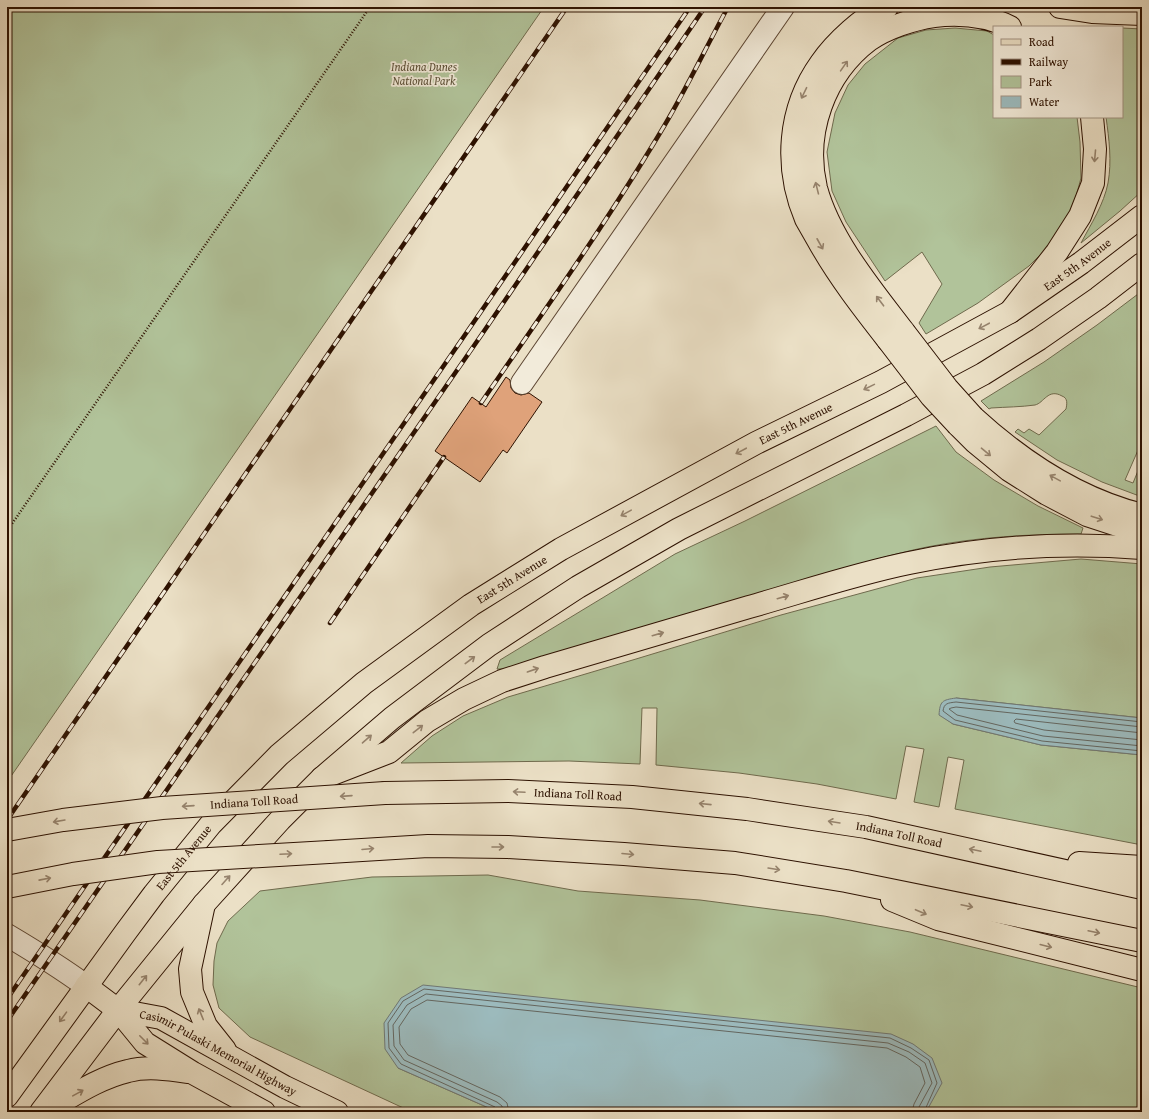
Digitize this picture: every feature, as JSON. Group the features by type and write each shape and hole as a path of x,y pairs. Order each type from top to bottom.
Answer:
{"main road":[{"path":"888,7 858,24 830,50 815,72 800,101 793,132 793,164 798,194 810,227 839,274 896,336 947,388 966,421 975,442 1003,465 1047,494 1087,515 1142,533"},
{"path":"1060,7 1092,12 1142,14"},
{"path":"896,336 840,242 816,188 812,161 814,132 820,106 833,80 848,59 870,40 895,26 919,18 946,15 973,15 1001,22 1008,26"},
{"path":"1010,312 1057,252 1080,216 1092,183 1095,149 1092,118"},
{"name":"East 5th Avenue","path":"7,1096 154,894 211,824 279,755 364,682 471,604 560,549 756,443 881,382 1010,312 1081,263 1142,216"},
{"path":"43,1112 118,1010 204,904 280,820 322,778 392,718 483,650 578,588 679,529 906,415 984,374 1046,335 1142,264"},
{"path":"966,421 1051,476 1093,498 1142,515"},
{"path":"322,778 389,752 428,722 464,698 502,681 544,667 849,578 909,563 970,552 1041,546 1109,546 1142,548"},
{"name":"Indiana Toll Road","path":"7,830 63,820 162,808 385,793 508,791 632,797 748,809 866,827 1013,858 1142,888"},
{"path":"7,887 73,874 158,862 428,846 508,847 735,863 846,881 1142,941"},
{"path":"1013,858 1142,867"},
{"path":"846,881 938,919 1142,970"},
{"path":"204,904 190,969 192,992 206,1026 231,1058"},
{"name":"Casimir Pulaski Memorial Highway","path":"86,986 118,1010 145,1042 193,1073 264,1112"},
{"name":"Casimir Pulaski Memorial Highway","path":"118,1010 161,1018 285,1087 337,1112"},
{"path":"43,1112 97,1082 128,1070 149,1068 193,1073"}],"lane":[{"path":"522,383 783,7"},
{"path":"7,934 86,986"}],"path":[{"path":"7,531 370,7"}],"green space":[{"name":"Indiana Dunes National Park","path":"7,7 544,7 7,782 7,226 9,222 7,221"},
{"path":"955,28 987,31 993,34 993,118 1077,118 1080,142 1081,178 1072,211 1053,242 1029,266 978,303 926,334 919,323 942,284 922,252 885,281 846,222 832,191 827,152 835,113 848,85 865,64 898,38 926,30"},
{"path":"1123,28 1142,29 1142,191 1081,243 1093,221 1106,191 1109,175 1109,142 1106,118 1123,118"},
{"path":"1142,291 1142,441 1125,480 1133,483 1142,461 1142,497 1102,482 1057,460 1015,432 1018,429 1024,433 1029,429 1039,435 1066,409 1067,401 1064,397 1053,394 1035,405 989,409 981,401 1044,362"},
{"path":"936,426 956,452 994,480 1038,506 1083,528 1081,534 1023,535 984,538 914,550 741,598 505,669 497,669 500,660 675,554"},
{"path":"1081,559 1142,564 1142,718 956,698 939,714 953,724 1041,745 1142,755 1142,845 955,809 964,760 948,757 939,807 914,802 924,749 906,746 896,799 817,784 739,773 656,765 657,708 642,708 640,764 569,761 401,763 432,736 463,716 508,697 781,615 917,578 990,567"},
{"path":"488,875 578,891 700,900 824,916 910,932 1142,988 1142,1112 926,1112 928,1110 398,1068 498,1112 412,1112 250,1037 219,1008 213,985 214,961 217,943 228,921 260,891 372,877"}],"water":[{"path":"956,698 1142,718 1142,755 1041,745 953,724 939,715 939,710 943,702"},
{"path":"423,985 891,1034 913,1044 932,1058 942,1083 926,1112 498,1112 398,1068 385,1049 384,1023 401,998"}],"building":[{"path":"506,377 510,380 511,388 515,393 521,395 529,393 542,402 507,453 503,450 480,482 435,451 472,397 486,407"}],"railway":[{"path":"7,820 567,7"},
{"path":"7,999 690,7"},
{"path":"7,1021 480,337 705,7"},
{"path":"481,403 573,269 639,167 678,102 728,7"},
{"path":"330,623 444,457"}]}
